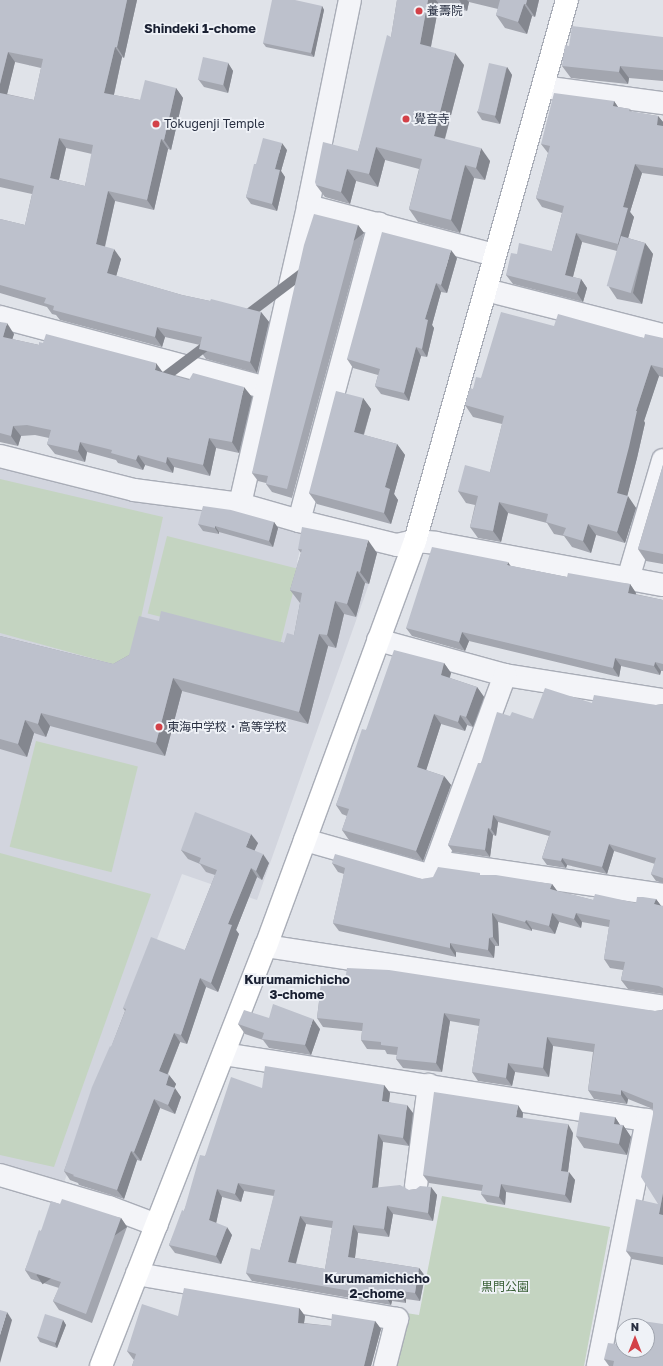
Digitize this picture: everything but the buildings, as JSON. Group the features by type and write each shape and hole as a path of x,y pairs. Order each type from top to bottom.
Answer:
{"street":[{"path":"240,504 308,206 350,0"},
{"path":"101,1366 266,946 415,541 568,0"},
{"path":"544,87 663,103"},
{"path":"308,206 496,255"},
{"path":"299,521 379,224"},
{"path":"486,290 663,335"},
{"path":"0,318 266,388"},
{"path":"0,456 134,490 240,504 299,521 397,545 415,541 436,543 663,585"},
{"path":"628,579 663,460"},
{"path":"378,640 505,674 663,700"},
{"path":"305,840 431,876 505,674"},
{"path":"437,862 663,895"},
{"path":"266,946 663,1007"},
{"path":"224,1054 647,1120 598,1366"},
{"path":"416,1186 429,1085"},
{"path":"0,1175 109,1207 157,1225"},
{"path":"137,1274 397,1319 385,1366"}],"shaded area":[{"name":"東海中学校・高等学校","path":"0,463 305,530 297,562 370,581 257,900 182,874 63,1185 0,1169"}],"green space":[{"path":"0,479 163,517 133,654 113,664 0,633"},
{"path":"167,536 299,569 280,647 148,614"},
{"path":"36,741 138,766 112,872 10,847"},
{"path":"0,853 151,894 54,1167 0,1155"},
{"name":"黒門公園","path":"442,1196 610,1227 584,1366 394,1366 406,1313 419,1315"}],"place":[{"name":"養壽院","path":"419,11"},
{"name":"覺音寺","path":"406,119"},
{"name":"Tokugenji Temple","path":"156,124"},
{"name":"東海中学校・高等学校","path":"159,727"}],"district":[{"name":"Shindeki 1-chome","path":"200,28"},
{"name":"Kurumamichicho 3-chome","path":"297,988"},
{"name":"Kurumamichicho 2-chome","path":"377,1286"}]}
